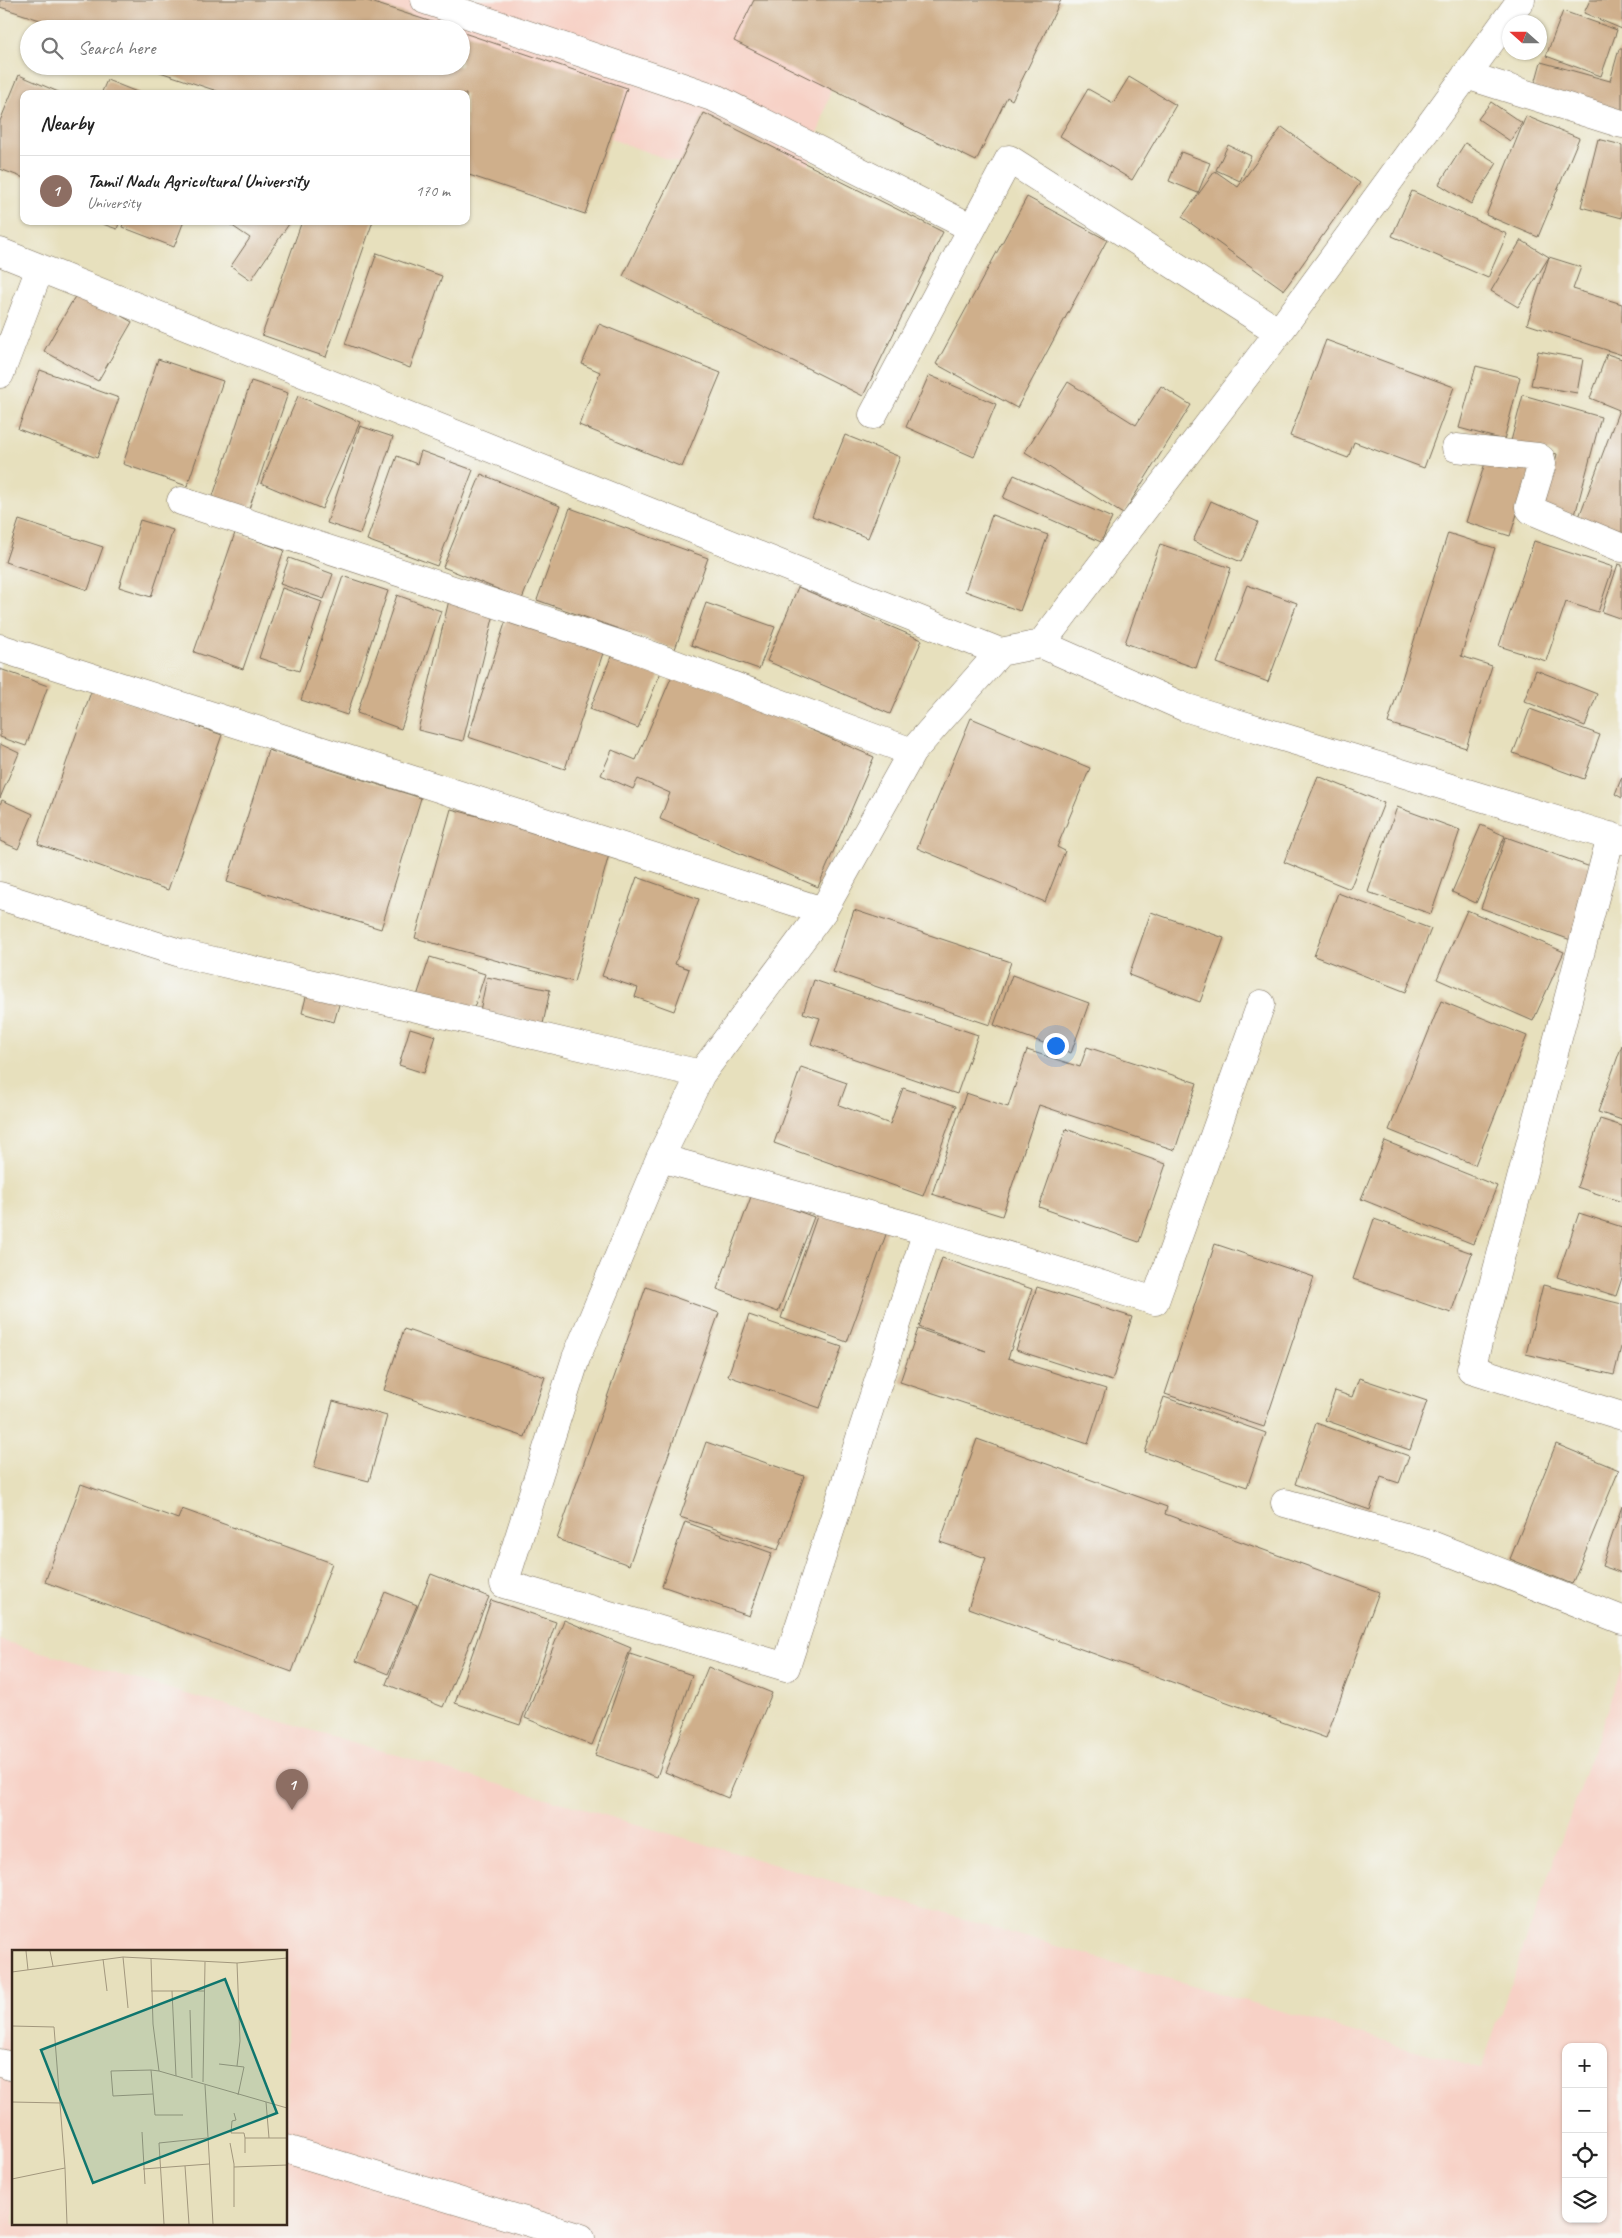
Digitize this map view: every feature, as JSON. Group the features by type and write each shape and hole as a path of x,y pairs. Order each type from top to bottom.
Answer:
{"street":[{"path":"425,0 715,98 972,228"},
{"path":"1041,644 1279,332 1520,0"},
{"path":"1466,75 1622,124"},
{"path":"873,415 1009,159 1279,332"},
{"path":"0,252 1000,652 1041,644 1184,707 1617,838 1471,1369 1622,1416"},
{"path":"0,374 40,268"},
{"path":"1456,448 1538,457 1541,459 1542,464 1529,506 1531,510 1622,548"},
{"path":"181,501 637,650 912,752"},
{"path":"0,648 823,911"},
{"path":"927,1231 786,1667 504,1584 576,1358 660,1158 701,1074 823,911 912,752 1000,652"},
{"path":"0,896 180,953 701,1074"},
{"path":"660,1158 927,1231 1155,1301 1261,1004"},
{"path":"1285,1503 1429,1544 1622,1620"},
{"path":"288,2150 581,2238"}],"shaded area":[{"path":"225,0 857,0 797,206 434,75 470,75 470,20 280,20"},
{"path":"0,1640 1481,2069 1622,1667 1622,2238 0,2238"}],"building":[{"path":"0,0 365,0 426,20 40,20 0,7"},
{"path":"754,0 1061,0 1012,100 1007,97 976,161 734,41"},
{"path":"1590,0 1622,0 1622,29 1584,13"},
{"path":"1563,11 1617,30 1601,76 1547,56"},
{"path":"470,35 627,88 585,214 470,175 470,90 214,90 169,75 470,75"},
{"path":"1619,49 1622,49 1622,117 1533,91 1541,62 1610,81"},
{"path":"19,75 54,90 20,90 20,176 0,169 0,121"},
{"path":"1129,77 1176,105 1132,180 1060,136 1088,89 1113,103"},
{"path":"107,80 132,90 103,90"},
{"path":"1491,102 1522,123 1510,141 1478,119"},
{"path":"704,113 943,232 863,396 623,276"},
{"path":"1526,116 1579,138 1538,237 1486,215"},
{"path":"1282,127 1360,183 1284,290 1182,217 1215,171 1238,187"},
{"path":"1598,139 1622,145 1622,218 1581,207"},
{"path":"1465,143 1497,163 1471,204 1439,184"},
{"path":"1228,145 1251,156 1240,181 1216,170"},
{"path":"1181,152 1210,163 1198,193 1169,181"},
{"path":"1412,191 1507,234 1488,278 1392,236"},
{"path":"1027,197 1107,240 1017,408 936,364"},
{"path":"106,225 118,225 117,229"},
{"path":"123,225 182,225 174,247 122,227"},
{"path":"231,225 288,225 251,280 231,266 250,238"},
{"path":"301,225 372,225 326,357 262,335"},
{"path":"1521,240 1549,257 1518,307 1491,291"},
{"path":"377,253 442,276 410,368 345,344"},
{"path":"1549,257 1581,267 1573,289 1622,304 1622,355 1527,324"},
{"path":"78,291 132,322 98,381 44,351"},
{"path":"599,324 721,373 682,467 579,425 600,372 582,364"},
{"path":"1326,340 1454,387 1424,468 1354,442 1348,458 1290,436"},
{"path":"1538,351 1583,359 1577,393 1531,385"},
{"path":"1607,354 1622,359 1622,533 1579,517 1619,410 1590,398"},
{"path":"158,359 223,381 187,486 123,464"},
{"path":"1476,366 1520,377 1504,440 1459,428"},
{"path":"40,370 119,398 97,458 18,429"},
{"path":"929,375 996,404 974,457 906,427"},
{"path":"251,381 288,393 246,518 210,505"},
{"path":"1068,382 1136,425 1161,386 1191,405 1123,514 1025,452"},
{"path":"1523,395 1601,417 1575,515 1544,506 1557,454 1511,441"},
{"path":"298,396 360,422 322,509 261,483"},
{"path":"360,426 393,437 360,534 327,523"},
{"path":"845,435 900,457 868,538 812,516"},
{"path":"421,451 473,470 437,566 367,540 397,456 417,464"},
{"path":"1487,457 1531,471 1510,536 1466,522"},
{"path":"481,474 560,506 522,599 443,567"},
{"path":"1014,475 1112,518 1101,542 1003,498"},
{"path":"1211,501 1258,522 1241,562 1193,541"},
{"path":"570,508 708,558 675,649 537,600"},
{"path":"992,515 1048,535 1020,611 965,591"},
{"path":"19,520 103,547 88,590 5,562"},
{"path":"140,520 173,530 151,597 119,587"},
{"path":"235,533 284,550 243,669 194,652"},
{"path":"1448,533 1495,548 1461,656 1492,666 1466,748 1388,723"},
{"path":"1534,541 1613,567 1598,612 1566,602 1546,661 1499,646"},
{"path":"1160,544 1231,568 1196,668 1125,643"},
{"path":"289,558 333,574 324,599 280,584"},
{"path":"1618,564 1622,565 1622,619 1602,612"},
{"path":"343,576 388,591 347,715 301,700"},
{"path":"1247,585 1297,603 1268,682 1217,663"},
{"path":"798,587 922,640 890,714 767,661"},
{"path":"282,588 322,602 299,671 259,658"},
{"path":"397,595 441,611 401,729 357,713"},
{"path":"450,596 496,606 463,741 418,730"},
{"path":"706,603 775,627 759,669 691,645"},
{"path":"509,611 603,653 565,769 468,737"},
{"path":"615,647 663,667 638,728 590,709"},
{"path":"0,669 48,686 26,746 0,737"},
{"path":"1536,670 1597,694 1585,726 1524,701"},
{"path":"674,671 874,757 818,887 660,819 670,793 638,779 633,789 601,775 612,750 636,760"},
{"path":"92,689 222,735 168,890 38,844"},
{"path":"1530,709 1600,735 1584,779 1513,753"},
{"path":"971,718 1090,768 1057,847 1065,851 1045,902 917,848"},
{"path":"0,744 19,753 0,798"},
{"path":"268,750 421,798 381,929 227,882"},
{"path":"1318,776 1384,803 1350,889 1284,862"},
{"path":"1622,777 1622,798 1615,794"},
{"path":"2,800 33,814 18,849 0,841 0,804"},
{"path":"1397,807 1460,830 1431,914 1368,892"},
{"path":"451,809 610,851 574,982 415,938"},
{"path":"1481,825 1505,836 1476,903 1452,892"},
{"path":"1506,837 1596,869 1571,940 1481,908"},
{"path":"637,877 699,899 675,964 689,969 674,1011 635,997 638,988 602,976"},
{"path":"1338,893 1431,929 1406,992 1314,956"},
{"path":"854,910 1011,962 990,1025 833,972"},
{"path":"1467,910 1564,952 1533,1021 1437,979"},
{"path":"1151,912 1224,938 1200,1002 1129,975"},
{"path":"430,957 485,974 472,1014 417,996"},
{"path":"1012,975 1089,1003 1071,1053 994,1025"},
{"path":"487,977 550,990 543,1024 480,1011"},
{"path":"814,980 978,1035 957,1094 811,1044 820,1018 803,1013"},
{"path":"308,989 341,998 334,1022 302,1013"},
{"path":"1441,1001 1527,1036 1475,1165 1389,1130"},
{"path":"410,1028 436,1036 424,1073 399,1065"},
{"path":"1622,1045 1622,1120 1598,1112"},
{"path":"1087,1047 1197,1083 1175,1150 1039,1105 1002,1216 932,1194 966,1093 1008,1107 1027,1050 1080,1067"},
{"path":"801,1067 847,1083 839,1105 890,1124 903,1088 956,1106 923,1196 774,1143"},
{"path":"1600,1119 1622,1126 1622,1202 1577,1187"},
{"path":"1066,1129 1166,1164 1139,1242 1039,1207"},
{"path":"1385,1141 1497,1186 1473,1244 1361,1199"},
{"path":"752,1194 814,1217 778,1312 717,1289"},
{"path":"821,1205 888,1229 847,1342 781,1318"},
{"path":"1579,1213 1622,1227 1622,1278 1616,1296 1557,1277"},
{"path":"1374,1219 1472,1253 1451,1313 1353,1279"},
{"path":"1215,1244 1314,1277 1264,1427 1165,1394"},
{"path":"942,1258 1032,1289 1008,1358 1106,1389 1088,1444 900,1382 918,1329 986,1351 919,1327"},
{"path":"1543,1285 1622,1304 1622,1343 1614,1375 1526,1354"},
{"path":"646,1287 719,1313 629,1565 557,1539"},
{"path":"1037,1287 1132,1317 1112,1381 1016,1350"},
{"path":"749,1315 842,1347 820,1408 728,1376"},
{"path":"404,1329 545,1377 525,1437 384,1390"},
{"path":"1359,1378 1427,1401 1410,1450 1325,1420 1335,1391 1352,1397"},
{"path":"1164,1397 1266,1433 1247,1487 1145,1452"},
{"path":"333,1401 387,1416 369,1481 314,1467"},
{"path":"1316,1423 1409,1456 1399,1483 1381,1477 1370,1510 1295,1484"},
{"path":"977,1439 1167,1507 1165,1514 1379,1592 1326,1738 968,1608 986,1558 940,1542"},
{"path":"706,1442 804,1476 778,1550 680,1517"},
{"path":"1556,1444 1619,1470 1572,1584 1510,1559"},
{"path":"81,1484 178,1519 182,1509 332,1563 292,1672 45,1582"},
{"path":"1622,1506 1622,1573 1602,1566"},
{"path":"685,1522 772,1553 749,1616 662,1586"},
{"path":"431,1574 489,1597 443,1707 386,1684"},
{"path":"385,1592 417,1605 388,1674 356,1661"},
{"path":"491,1600 556,1622 520,1725 455,1703"},
{"path":"564,1620 631,1648 592,1745 525,1718"},
{"path":"630,1654 692,1675 657,1777 595,1755"},
{"path":"708,1667 772,1693 728,1798 665,1772"}],"place":[{"name":"Tamil Nadu Agricultural University","path":"292,1810"}]}
